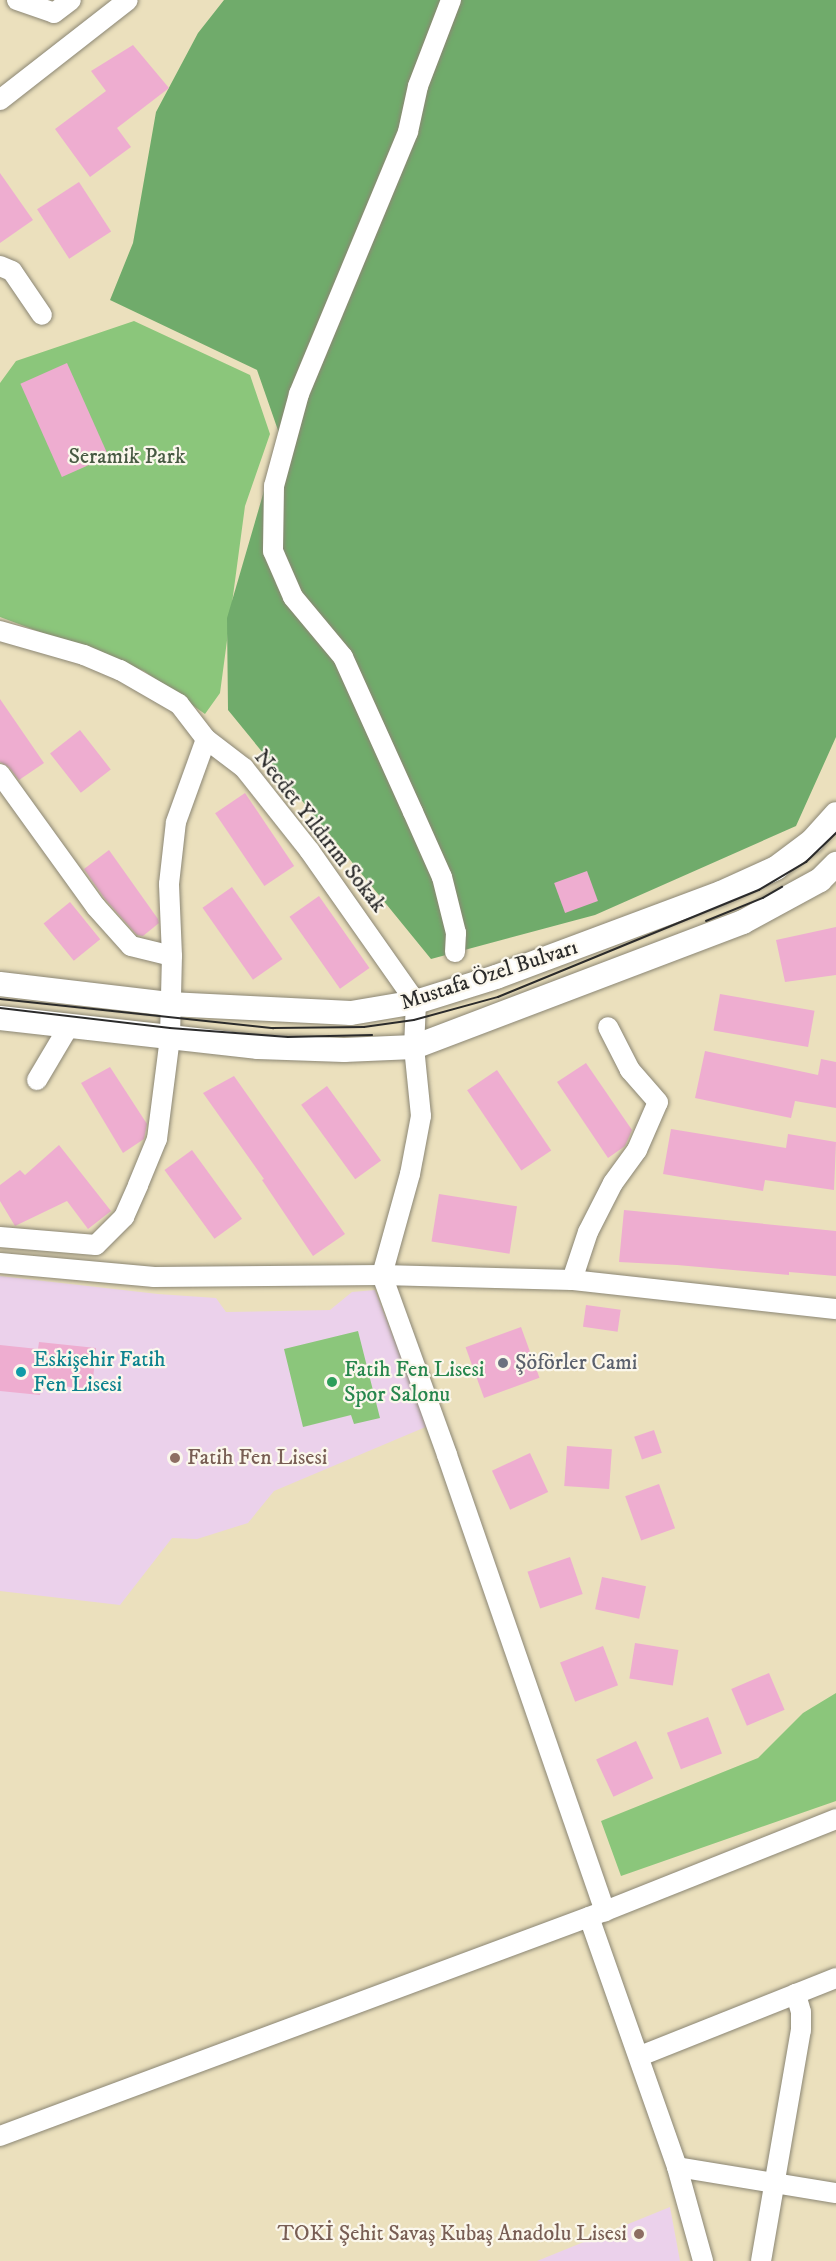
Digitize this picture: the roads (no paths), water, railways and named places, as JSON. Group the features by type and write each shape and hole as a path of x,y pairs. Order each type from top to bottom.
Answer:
{"main road":[{"name":"Mustafa Özel Bulvarı","path":"0,984 169,1004 351,1013 416,1002 496,977 721,893 776,868 812,841 836,814"},
{"name":"Mustafa Özel Bulvarı","path":"0,1018 269,1048 344,1050 414,1047 743,922 820,880 836,864"}],"street":[{"path":"17,0 54,13 71,0"},
{"path":"0,100 128,0"},
{"path":"451,0 418,86 408,132 298,394 274,486 273,551 293,597 343,657 442,877 456,933 455,952"},
{"path":"0,266 12,271 42,315"},
{"name":"Necdet Yıldırım Sokak","path":"0,631 84,655 120,670 179,704 206,739 244,768 309,850 416,1002"},
{"path":"0,1237 96,1245 124,1217 157,1139 170,1038 169,1004 172,956 169,884 176,822 206,739"},
{"path":"0,774 96,907 131,946 172,956"},
{"path":"416,1002 414,1047 421,1116 410,1174 382,1275 447,1455 597,1914 640,2056 677,2167 703,2261"},
{"path":"37,1080 69,1026"},
{"path":"572,1280 588,1232 613,1183 637,1150 658,1102 630,1070 608,1027"},
{"path":"0,1263 154,1277 296,1278 382,1275 572,1280 836,1309"},
{"path":"0,2136 597,1914 836,1819"},
{"path":"640,2056 836,1978"},
{"path":"761,2261 777,2183 801,2030 801,2012 796,1994"},
{"path":"677,2167 836,2193"}],"tram line":[{"path":"0,999 273,1028 364,1027 414,1020 498,997 759,890 806,862 836,833"},
{"path":"706,921 763,898 782,887"},
{"path":"0,1008 170,1028 288,1037 372,1035"}],"place":[{"name":"Şöförler Cami","path":"503,1363"},
{"name":"Eskişehir Fatih Fen Lisesi","path":"21,1372"},
{"name":"Fatih Fen Lisesi Spor Salonu","path":"332,1382"},
{"name":"Fatih Fen Lisesi","path":"175,1458"},
{"name":"TOKİ Şehit Savaş Kubaş Anadolu Lisesi","path":"639,2234"}],"park label":[{"name":"Seramik Park","path":"127,457"}]}
